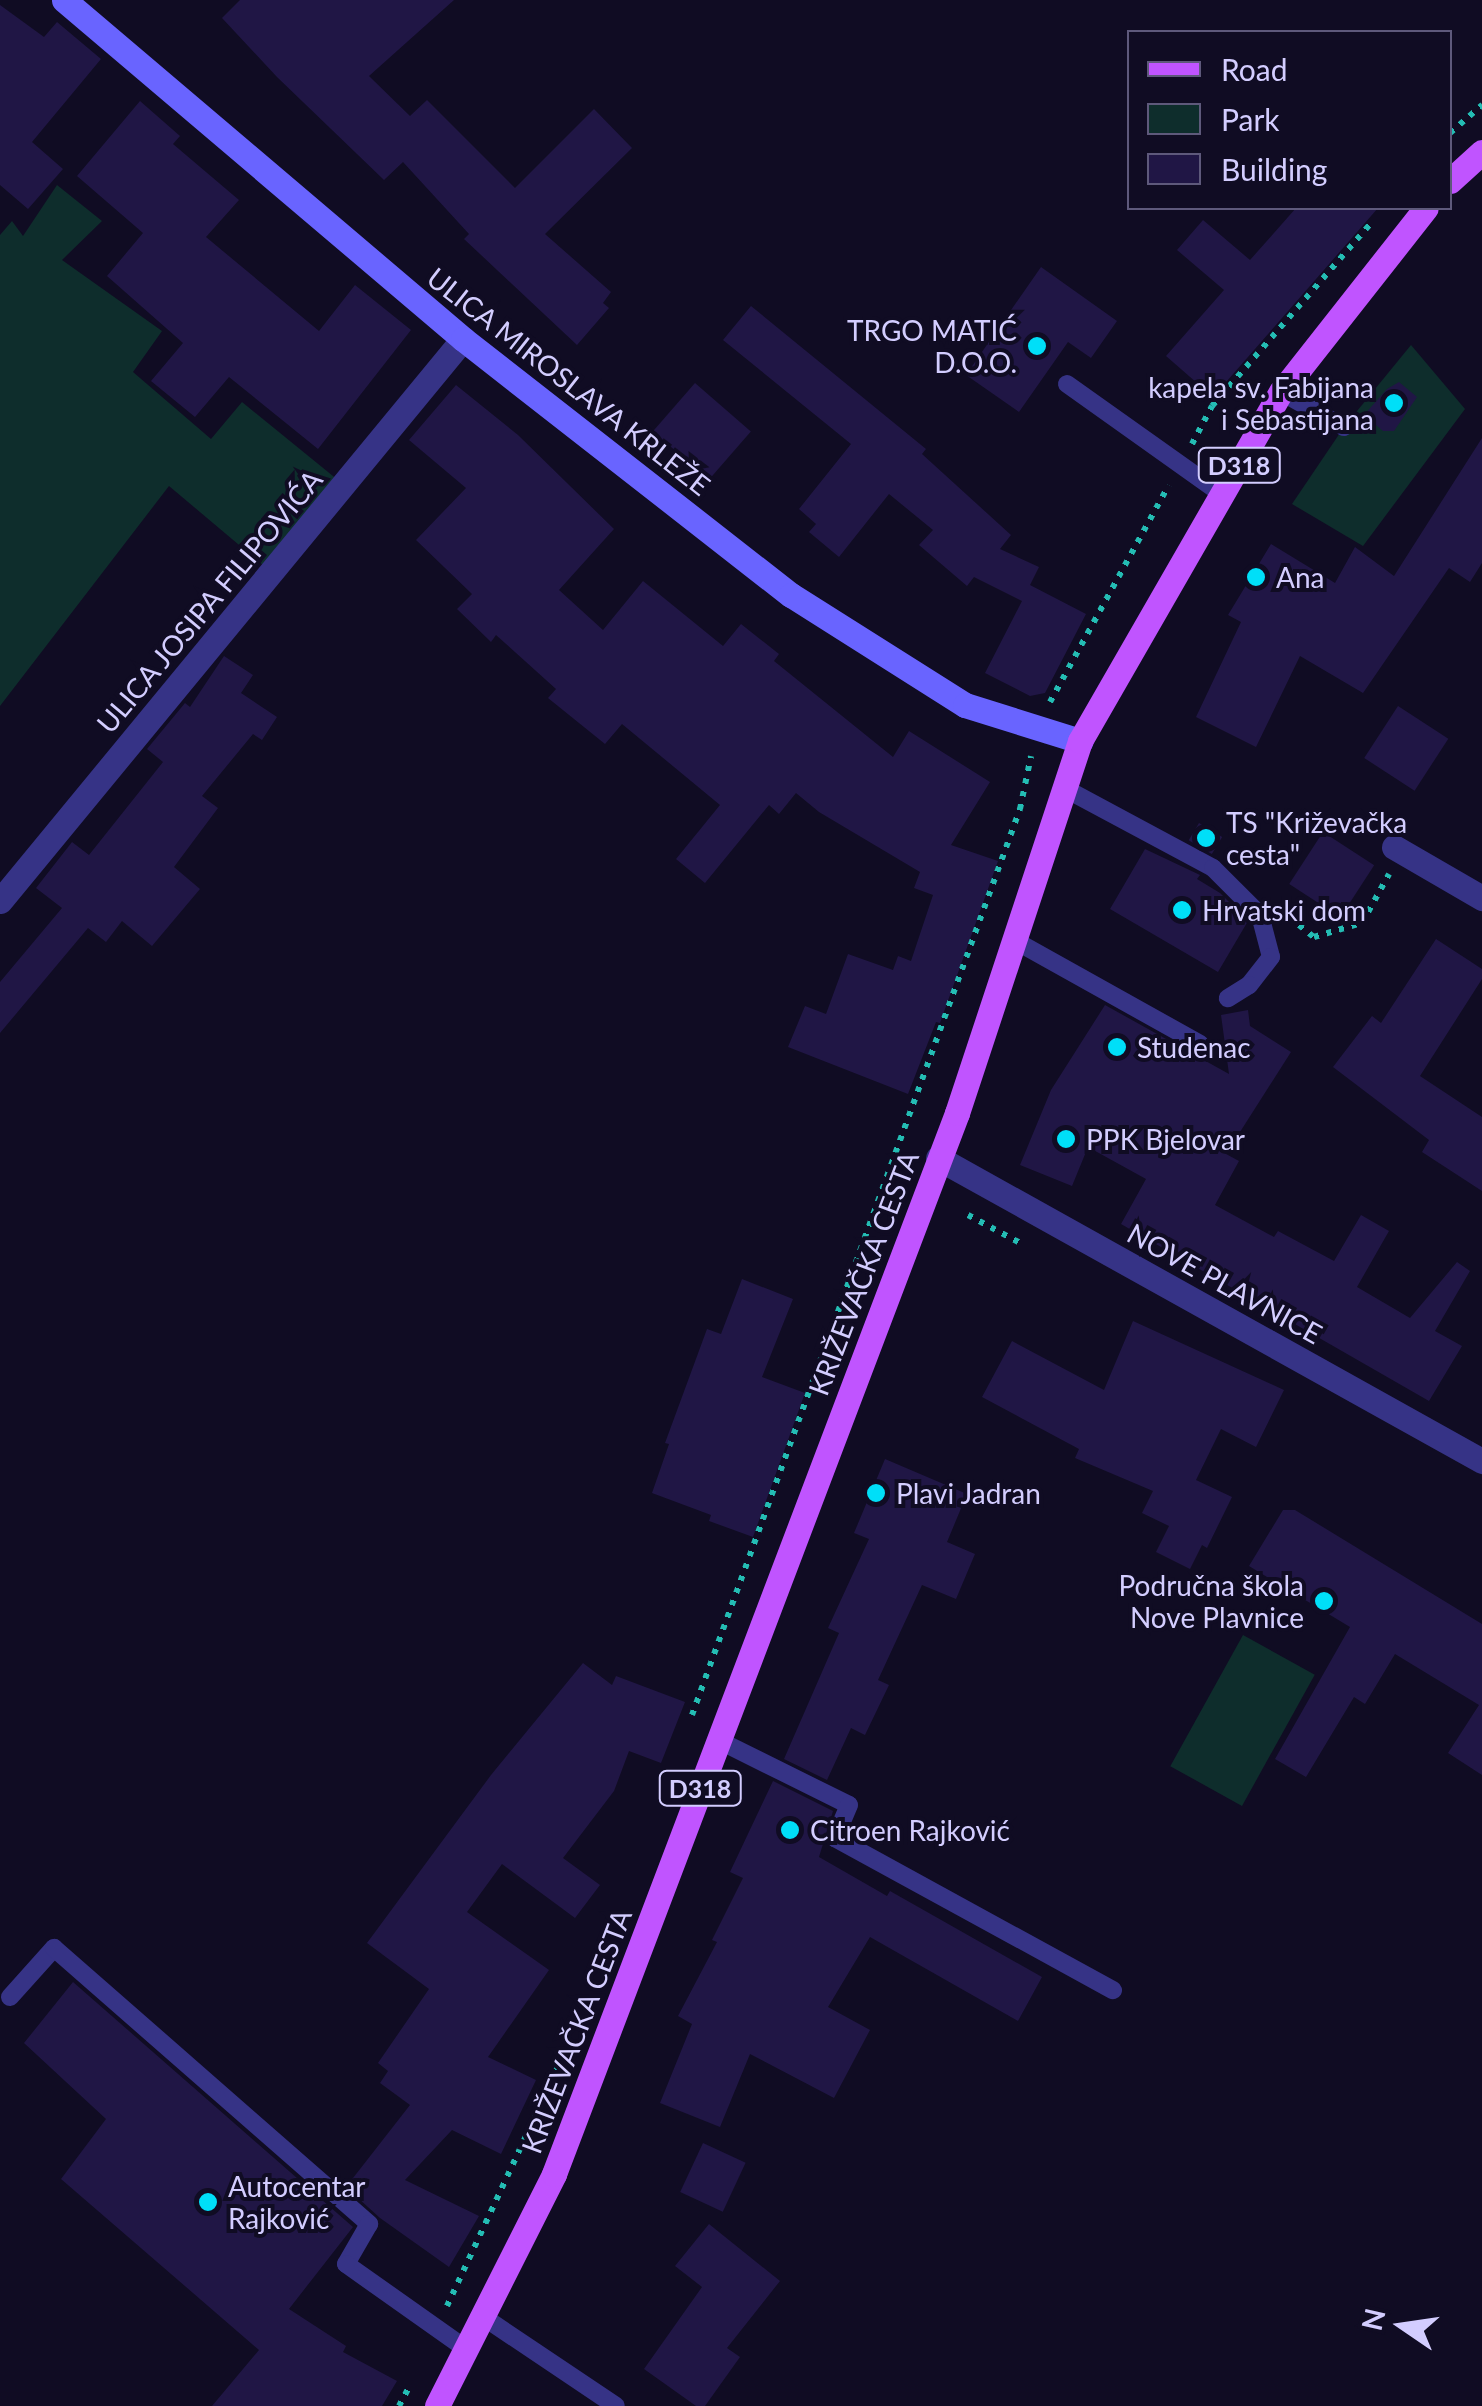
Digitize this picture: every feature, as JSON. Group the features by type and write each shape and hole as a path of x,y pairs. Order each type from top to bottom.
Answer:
{"main road":[{"name":"ULICA MIROSLAVA KRLEŽE","path":"64,0 463,339 791,595 965,705 1080,742"},
{"path":"1452,179 1482,152"},
{"name":"KRIŽEVAČKA CESTA","path":"436,2406 554,2174 938,1158 1080,742 1281,392 1424,210"}],"street":[{"name":"ULICA JOSIPA FILIPOVIĆA","path":"0,901 463,339"},
{"path":"1398,849 1482,898"},
{"name":"NOVE PLAVNICE","path":"938,1158 1482,1461"}],"lane":[{"path":"1067,384 1222,494"},
{"path":"1281,392 1344,427"},
{"path":"1064,788 1213,868 1260,915 1271,957 1249,985 1228,998"},
{"path":"1014,940 1200,1044"},
{"path":"718,1740 850,1806 835,1838 1114,1990"},
{"path":"10,1997 54,1948 370,2224 346,2264 466,2349"},
{"path":"482,2316 616,2406"}],"path":[{"path":"1452,131 1482,105"},
{"path":"1287,916 1314,937 1362,923 1398,849"}],"green space":[{"path":"57,185 102,221 62,260 162,331 133,372 211,439 242,402 344,485 270,571 169,486 0,706 0,235 12,221 23,236"},
{"path":"1411,345 1465,409 1363,546 1292,504 1344,427"},
{"path":"1243,1635 1315,1675 1242,1806 1170,1766"}],"building":[{"path":"240,0 454,0 369,76 410,116 427,100 515,188 594,109 632,148 545,234 611,292 603,303 609,308 577,345 464,239 469,234 403,162 384,180 277,77 222,18"},
{"path":"0,5 44,37 57,22 101,59 32,142 63,169 28,209 0,185"},
{"path":"140,101 180,136 173,144 239,200 206,237 319,331 355,285 411,330 318,449 229,377 195,417 151,381 183,343 107,276 143,233 77,176"},
{"path":"1294,210 1376,210 1213,397 1166,356 1224,290 1177,250 1203,220 1250,260"},
{"path":"1041,267 1117,321 1091,358 1068,342 1019,412 966,375"},
{"path":"751,306 926,449 922,454 1011,535 1000,549 1039,567 1030,585 1086,614 1045,693 1030,696 985,673 1022,601 974,577 967,586 919,545 933,530 889,494 839,557 809,532 816,524 799,509 851,444 723,340"},
{"name":"kapela sv. Fabijana i Sebastijana","path":"1399,382 1417,397 1394,431 1383,431 1364,415 1387,389"},
{"path":"695,383 751,432 709,480 653,431"},
{"path":"456,385 518,435 614,529 559,590 603,630 643,581 723,646 741,624 779,654 774,661 893,757 909,731 990,782 951,845 998,861 940,1023 936,1022 908,1094 788,1047 805,1006 826,1014 848,954 893,970 898,956 911,961 933,895 914,888 920,872 819,812 796,793 779,814 769,805 705,883 676,859 720,805 622,724 605,744 548,698 556,689 496,635 491,642 457,609 472,594 416,540 466,488 409,440"},
{"path":"1482,438 1482,563 1470,582 1449,568 1363,693 1300,656 1256,747 1196,717 1241,622 1228,615 1271,544 1335,583 1355,547 1394,576"},
{"path":"224,656 253,675 241,693 277,717 262,740 253,734 202,796 218,808 174,867 200,889 152,946 122,921 106,942 88,928 0,1033 0,982 62,908 36,888 72,842 89,855 163,762 147,749 185,703 190,707"},
{"path":"1398,706 1448,739 1415,791 1364,758"},
{"name":"TS \"Križevačka cesta\"","path":"1199,823 1222,837 1212,854 1189,840"},
{"path":"1323,832 1374,865 1340,917 1289,884"},
{"name":"Hrvatski dom","path":"1145,849 1200,875 1197,879 1220,893 1248,921 1218,972 1110,909"},
{"path":"1436,939 1482,969 1482,979 1420,1076 1482,1117 1482,1191 1422,1152 1429,1140 1333,1067 1372,1016 1381,1023"},
{"path":"1105,1005 1229,1074 1221,1015 1248,1010 1250,1026 1291,1052 1226,1154 1239,1161 1215,1205 1274,1237 1278,1231 1334,1261 1361,1215 1389,1231 1357,1287 1410,1318 1457,1262 1470,1271 1435,1331 1462,1346 1429,1401 1121,1224 1146,1179 1088,1147 1072,1186 1020,1165 1051,1090"},
{"path":"742,1279 793,1299 762,1377 805,1393 753,1537 709,1521 711,1515 652,1493 669,1444 665,1443 707,1329 721,1334"},
{"path":"1133,1321 1284,1390 1256,1447 1221,1429 1196,1480 1232,1497 1207,1548 1202,1545 1190,1569 1156,1552 1169,1526 1142,1513 1153,1491 1075,1458 1079,1449 982,1397 1012,1341 1104,1390"},
{"path":"885,1459 967,1494 947,1542 975,1554 956,1599 922,1585 878,1680 889,1685 865,1735 851,1728 827,1780 784,1759 839,1633 828,1628 869,1539 854,1533"},
{"path":"1283,1510 1295,1510 1482,1624 1482,1775 1448,1753 1479,1705 1395,1654 1365,1704 1354,1697 1306,1777 1275,1759 1350,1627 1249,1566"},
{"path":"583,1663 612,1685 616,1676 685,1702 661,1763 629,1751 614,1791 563,1858 600,1885 575,1918 502,1864 467,1912 549,1970 488,2057 536,2080 501,2154 452,2130 405,2180 479,2216 449,2267 380,2218 346,2187 410,2105 380,2083 388,2071 378,2063 429,1989 367,1943 491,1775"},
{"path":"773,1781 833,1811 819,1857 887,1896 890,1891 1042,1977 1018,2021 870,1937 828,2007 870,2030 834,2098 750,2054 720,2127 660,2103 692,2024 678,2016 717,1942 712,1940 743,1878 730,1872"},
{"name":"Autocentar Rajković","path":"73,1982 353,2227 289,2309 346,2346 343,2352 397,2381 382,2406 212,2406 259,2350 61,2179 106,2119 24,2043"},
{"path":"703,2143 746,2163 723,2212 680,2192"},
{"path":"709,2224 780,2281 727,2348 740,2357 705,2406 696,2406 644,2369 702,2287 675,2266"}],"place":[{"name":"TRGO MATIĆ D.O.O.","path":"1037,346"},
{"name":"kapela sv. Fabijana i Sebastijana","path":"1394,403"},
{"name":"Ana","path":"1256,577"},
{"name":"TS \"Križevačka cesta\"","path":"1206,838"},
{"name":"Hrvatski dom","path":"1182,910"},
{"name":"Studenac","path":"1117,1047"},
{"name":"PPK Bjelovar","path":"1066,1139"},
{"name":"Plavi Jadran","path":"876,1493"},
{"name":"Područna škola Nove Plavnice","path":"1324,1601"},
{"name":"Citroen Rajković","path":"790,1830"},
{"name":"Autocentar Rajković","path":"208,2202"}]}
